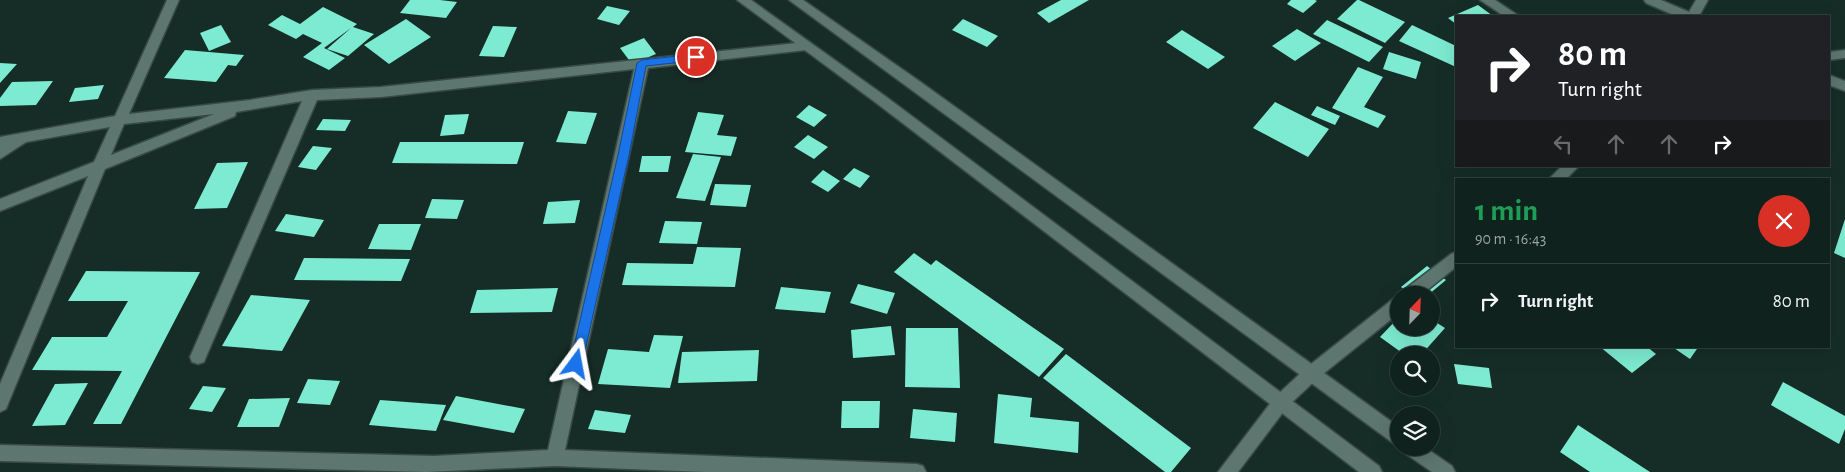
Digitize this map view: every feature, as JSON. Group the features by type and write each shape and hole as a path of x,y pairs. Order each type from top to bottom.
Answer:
{"street":[{"path":"0,404 98,166 174,0"},
{"path":"743,0 1373,472"},
{"path":"795,0 1390,431"},
{"path":"1486,0 1511,15"},
{"path":"1650,0 1685,15"},
{"path":"1694,15 1702,0"},
{"path":"0,142 119,120 250,105 312,95 381,92 806,46"},
{"path":"1830,56 1845,54"},
{"path":"555,458 642,63"},
{"path":"1830,80 1845,86"},
{"path":"198,358 312,95"},
{"path":"0,205 250,105"},
{"path":"0,154 28,137"},
{"path":"1557,178 1571,167"},
{"path":"1421,286 1455,259"},
{"path":"1227,472 1280,402 1390,311"},
{"path":"0,453 434,464 555,458 917,472"},
{"path":"1423,456 1446,472"}],"building":[{"path":"410,0 457,2 446,18 400,13"},
{"path":"1061,0 1089,0 1049,23 1037,13"},
{"path":"1291,0 1317,1 1303,13 1287,4"},
{"path":"1357,0 1405,22 1385,43 1337,19"},
{"path":"1478,5 1492,15 1455,15 1455,23 1448,18"},
{"path":"607,6 630,11 619,25 597,19"},
{"path":"323,7 357,24 353,27 374,34 348,56 327,49 351,28 324,48 345,58 329,70 303,57 322,43 303,34 296,39 268,25 282,15 300,24"},
{"path":"406,19 431,37 389,64 364,45"},
{"path":"963,19 998,36 987,47 952,30"},
{"path":"1327,20 1383,47 1369,62 1313,34"},
{"path":"221,25 231,42 209,51 200,33"},
{"path":"1412,25 1455,46 1455,67 1399,41"},
{"path":"493,26 517,27 504,57 479,56"},
{"path":"1297,29 1321,43 1295,61 1272,46"},
{"path":"1182,30 1225,57 1208,69 1166,42"},
{"path":"644,38 656,54 632,64 620,48"},
{"path":"185,50 244,55 236,66 228,65 216,82 164,78"},
{"path":"1389,52 1421,62 1416,79 1383,69"},
{"path":"0,63 17,64 0,83"},
{"path":"1358,67 1383,77 1364,107 1386,116 1378,128 1332,108"},
{"path":"53,81 36,105 0,106 0,98 12,82"},
{"path":"104,85 98,99 69,102 75,88"},
{"path":"1275,102 1329,129 1308,157 1253,128"},
{"path":"809,105 827,115 814,127 796,117"},
{"path":"1317,106 1340,116 1335,125 1311,115"},
{"path":"568,111 597,113 586,144 556,142"},
{"path":"698,112 724,115 717,135 737,137 731,156 685,152"},
{"path":"469,114 464,134 440,136 445,115"},
{"path":"323,119 351,120 345,131 316,130"},
{"path":"808,135 828,147 814,159 794,147"},
{"path":"400,142 524,142 517,164 392,163"},
{"path":"313,146 332,148 316,170 298,167"},
{"path":"693,154 721,157 705,201 676,198"},
{"path":"642,156 671,156 668,172 639,172"},
{"path":"248,162 227,208 194,209 217,163"},
{"path":"854,168 870,176 860,188 843,179"},
{"path":"823,170 840,181 828,192 811,182"},
{"path":"715,184 751,185 746,207 710,205"},
{"path":"432,199 464,200 457,219 425,218"},
{"path":"580,200 575,223 543,224 548,202"},
{"path":"286,214 324,220 314,237 275,231"},
{"path":"1845,219 1845,258 1834,253"},
{"path":"665,221 702,222 697,244 659,243"},
{"path":"379,224 421,224 411,250 368,249"},
{"path":"697,247 741,248 735,287 622,285 627,263 693,264"},
{"path":"914,253 931,265 936,260 1064,349 1039,377 894,272"},
{"path":"304,258 410,259 401,281 294,280"},
{"path":"1427,266 1446,280 1439,286 1402,286"},
{"path":"86,271 200,272 121,424 93,424 122,371 32,370 52,337 107,337 128,301 68,301"},
{"path":"858,284 895,293 887,314 850,303"},
{"path":"781,287 831,292 825,313 775,309"},
{"path":"558,288 552,312 470,313 477,290"},
{"path":"251,295 310,300 282,351 222,346"},
{"path":"1440,325 1445,328 1440,334"},
{"path":"891,326 895,355 853,358 851,330"},
{"path":"1390,326 1390,336 1438,336 1429,346 1392,346 1380,337"},
{"path":"906,328 958,328 960,388 905,387"},
{"path":"654,335 683,336 670,388 598,384 608,349 649,352"},
{"path":"1601,348 1648,348 1656,354 1632,373"},
{"path":"1674,348 1698,348 1690,359"},
{"path":"759,350 757,381 678,383 682,352"},
{"path":"1066,354 1191,448 1171,472 1165,472 1043,378"},
{"path":"1454,364 1489,368 1492,388 1458,384"},
{"path":"308,379 340,381 330,405 297,403"},
{"path":"1783,382 1845,416 1845,429 1839,444 1771,405"},
{"path":"88,383 65,425 32,426 55,384"},
{"path":"203,386 226,388 212,412 189,409"},
{"path":"998,394 1032,398 1030,417 1079,422 1078,453 994,443"},
{"path":"456,396 525,409 514,433 443,420"},
{"path":"290,398 279,427 237,427 249,399"},
{"path":"380,400 446,405 436,431 369,425"},
{"path":"842,401 880,401 879,428 841,428"},
{"path":"913,409 957,413 955,442 910,438"},
{"path":"595,410 631,415 625,433 588,429"},
{"path":"1578,425 1650,472 1590,472 1560,452"}],"route":[{"path":"576,364 642,63 696,57"}]}
